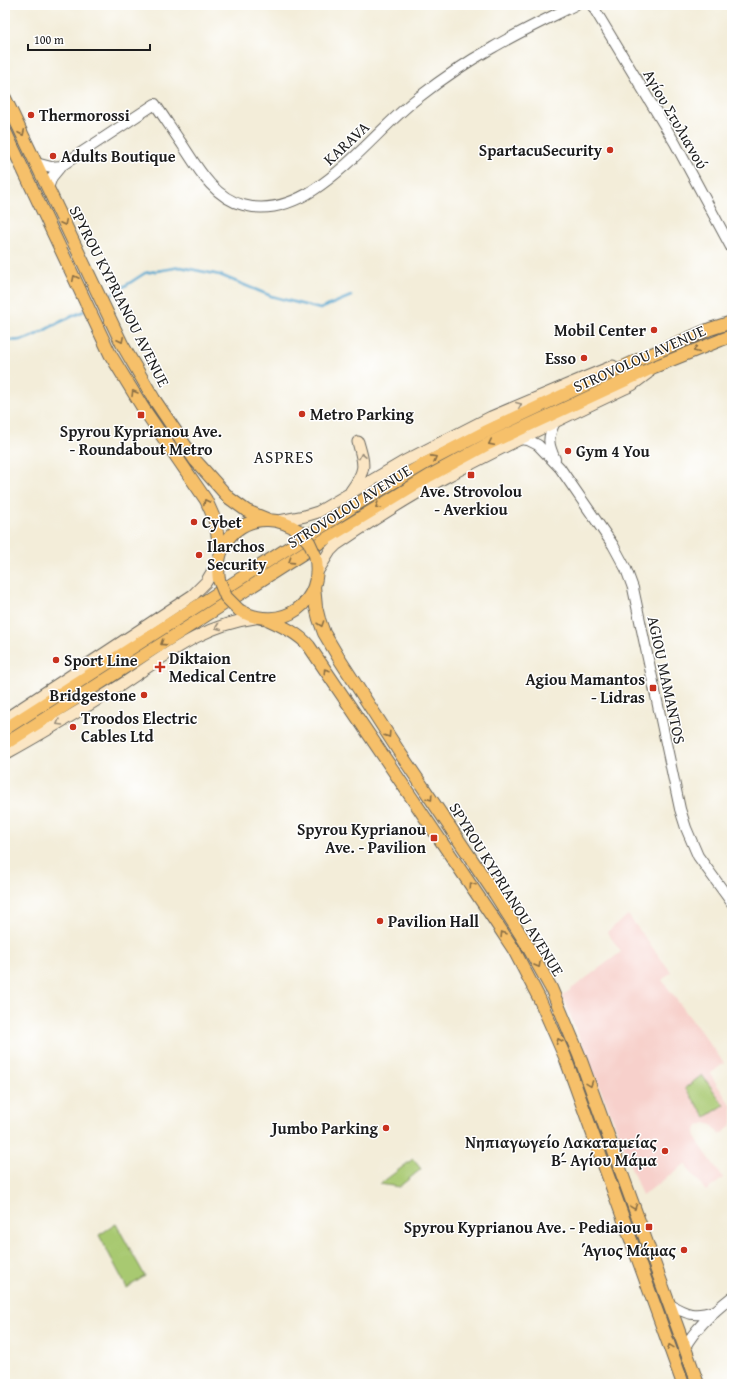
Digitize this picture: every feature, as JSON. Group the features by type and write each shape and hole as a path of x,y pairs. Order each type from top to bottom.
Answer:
{"main road":[{"name":"SPYROU KYPRIANOU AVENUE","path":"5,98 122,344 154,399 196,460 228,498 247,511 274,521"},
{"name":"SPYROU KYPRIANOU AVENUE","path":"5,131 110,354 143,408 206,500 214,518 219,557"},
{"name":"STROVOLOU AVENUE","path":"5,729 395,481 449,450 632,363 710,329 732,322"},
{"name":"STROVOLOU AVENUE","path":"5,744 337,532 429,476 488,444 654,368 732,336"},
{"path":"5,719 193,595 206,582 231,536 242,527 255,521 274,521 305,516 318,512 403,462 491,417 592,374 622,364 632,363"},
{"path":"5,754 72,715 177,648 202,634 228,623 285,616 298,609 308,598 314,586 317,572 336,545 443,478 519,439 632,385 654,368"},
{"path":"349,494 361,476 364,468 358,442"},
{"path":"274,521 286,523 299,531 309,542 315,555 317,572"},
{"path":"219,557 219,580 226,597 239,610 261,618"},
{"name":"SPYROU KYPRIANOU AVENUE","path":"314,586 316,607 324,633 401,755 495,894 526,943 551,988 579,1055 698,1384"},
{"name":"SPYROU KYPRIANOU AVENUE","path":"261,618 303,638 420,808 514,950 540,998 565,1057 683,1384"}],"street":[{"name":"KARAVA","path":"61,166 155,104 204,176 220,192 242,205 258,208 271,207 300,197 320,185 347,164 380,131 418,97 491,48 575,5"},
{"name":"Αγίου Στυλιανού","path":"592,5 674,143 732,249"},
{"path":"36,163 51,167 61,166"},
{"path":"48,188 52,177 61,166"},
{"name":"AGIOU MAMANTOS","path":"555,422 550,430 548,440 550,449 560,468 613,545 626,568 633,588 680,810 686,828 698,856 732,903"},
{"name":"AGIOU MAMANTOS","path":"519,439 528,440 538,445 560,468"},
{"path":"685,1347 693,1333 715,1310 732,1297"},
{"path":"669,1304 681,1312 692,1315 701,1315 715,1310"}],"shaded area":[{"path":"628,915 671,972 662,980 724,1063 710,1074 732,1107 732,1125 720,1135 712,1125 705,1123 698,1126 695,1132 696,1139 723,1178 706,1191 685,1164 642,1196 610,1112 562,996 621,952 607,932"}],"green space":[{"path":"702,1075 724,1105 706,1117 685,1088"},
{"path":"413,1159 421,1169 399,1187 380,1184"},
{"path":"116,1224 145,1276 127,1288 99,1235"}],"waterway":[{"path":"111,295 145,273 180,267 220,275 271,296 320,309 351,296"},
{"path":"5,339 26,339 84,311"}],"place":[{"name":"Thermorossi","path":"31,115"},
{"name":"SpartacuSecurity","path":"610,150"},
{"name":"Adults Boutique","path":"53,156"},
{"name":"Mobil Center","path":"654,330"},
{"name":"Esso","path":"584,358"},
{"name":"Metro Parking","path":"302,414"},
{"name":"Spyrou Kyprianou Ave. - Roundabout Metro","path":"141,415"},
{"name":"Gym 4 You","path":"568,451"},
{"name":"Ave. Strovolou - Averkiou","path":"471,475"},
{"name":"Cybet","path":"194,522"},
{"name":"Ilarchos Security","path":"199,555"},
{"name":"Sport Line","path":"56,660"},
{"name":"Diktaion Medical Centre","path":"160,667"},
{"name":"Agiou Mamantos - Lidras","path":"653,688"},
{"name":"Bridgestone","path":"144,695"},
{"name":"Troodos Electric Cables Ltd","path":"73,727"},
{"name":"Spyrou Kyprianou Ave. - Pavilion","path":"434,838"},
{"name":"Pavilion Hall","path":"380,921"},
{"name":"Jumbo Parking","path":"386,1128"},
{"name":"Νηπιαγωγείο Λακαταμείας Β΄- Αγίου Μάμα","path":"665,1151"},
{"name":"Spyrou Kyprianou Ave. - Pediaiou","path":"649,1227"},
{"name":"Άγιος Μάμας","path":"684,1250"}],"district":[{"name":"ASPRES","path":"284,456"}]}
